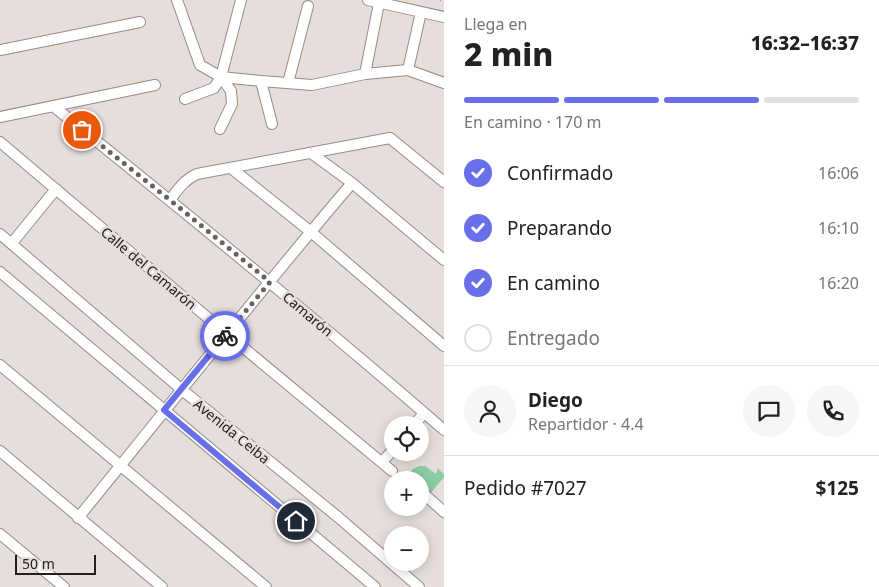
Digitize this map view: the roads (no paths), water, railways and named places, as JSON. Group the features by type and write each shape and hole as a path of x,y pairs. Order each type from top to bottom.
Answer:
{"street":[{"path":"177,0 200,65 222,76 312,85 366,74 408,70 444,83"},
{"path":"185,99 214,88 222,76 240,0"},
{"path":"368,0 444,17"},
{"path":"366,74 379,3"},
{"path":"288,83 310,6"},
{"path":"408,70 420,12"},
{"path":"0,50 140,22"},
{"path":"220,129 232,104 231,91 222,76"},
{"path":"261,81 272,124"},
{"path":"0,117 155,85"},
{"name":"Camarón","path":"53,106 270,282 444,430"},
{"path":"170,200 179,187 197,174 390,138 444,182"},
{"name":"Calle del Camarón","path":"0,142 392,471"},
{"path":"311,153 352,183 444,260"},
{"path":"231,168 311,232 444,346"},
{"path":"78,518 164,410 352,183"},
{"path":"12,243 56,189"},
{"name":"Avenida Ceiba","path":"0,234 181,390 338,517 420,587"},
{"name":"Avenida Ceiba","path":"0,272 374,587"},
{"path":"0,364 266,587"},
{"path":"0,451 162,587"},
{"path":"429,498 444,512"},
{"path":"0,534 60,586"}]}
